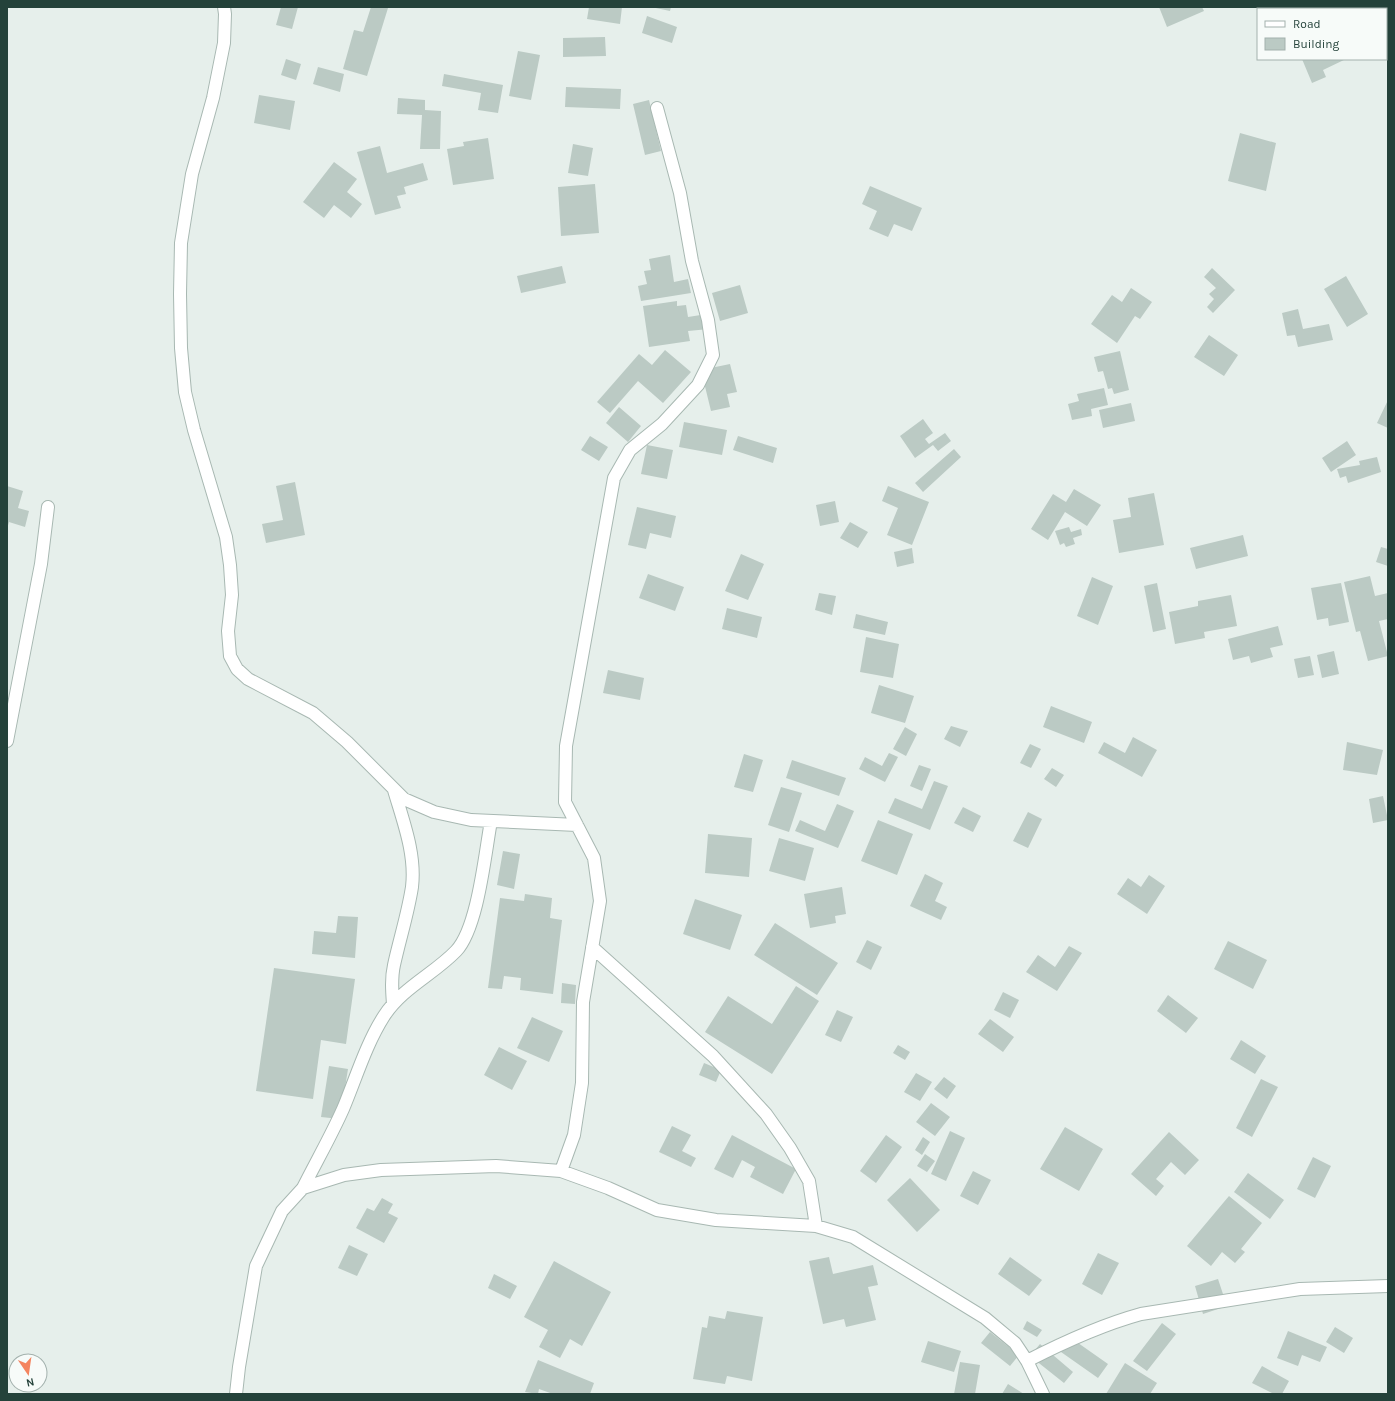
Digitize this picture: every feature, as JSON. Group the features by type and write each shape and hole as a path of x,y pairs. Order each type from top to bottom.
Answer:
{"street":[{"path":"224,7 225,14 222,51 213,98 192,174 182,243 180,294 181,348 185,392 194,430 226,537 230,565 232,595 228,631 230,656 237,669 248,679 313,713 347,742 404,799 434,812 471,820 577,825"},
{"path":"562,1171 574,1135 582,1083 583,1002 600,901 594,858 565,802 566,746 614,478 630,450 662,424 698,385 713,355 708,320 692,262 680,192 657,108"},
{"path":"7,741 41,564 48,507"},
{"path":"393,1004 392,984 394,965 405,927 412,886 413,862 394,789"},
{"path":"236,1394 239,1367 256,1266 282,1211 304,1188 342,1111 377,1029 393,1004 456,951 464,940 474,909 491,821"},
{"path":"592,947 713,1056 766,1114 790,1148 809,1181 816,1226"},
{"path":"304,1188 344,1175 381,1170 496,1166 562,1171 608,1188 657,1210 716,1220 816,1226 853,1237 985,1318 1015,1343 1027,1361 1043,1394"},
{"path":"1027,1361 1073,1338 1118,1320 1141,1314 1300,1289 1388,1286"}],"building":[{"path":"281,7 298,7 292,29 276,25"},
{"path":"371,7 388,8 367,76 343,69 354,30 363,32"},
{"path":"589,7 622,7 620,24 587,19"},
{"path":"651,7 671,7 670,11"},
{"path":"1159,7 1202,7 1204,11 1167,27"},
{"path":"1341,7 1379,7 1379,8"},
{"path":"647,16 677,27 672,43 642,33"},
{"path":"605,37 606,56 563,57 563,38"},
{"path":"518,51 540,55 531,100 509,96"},
{"path":"286,59 301,64 296,80 281,75"},
{"path":"1302,60 1344,60 1323,70 1326,77 1312,83"},
{"path":"318,67 344,74 340,92 313,84"},
{"path":"444,74 503,85 498,113 478,110 481,93 442,86"},
{"path":"566,87 621,89 620,109 565,107"},
{"path":"259,95 295,101 290,130 254,123"},
{"path":"398,98 425,100 425,110 441,111 440,149 420,149 422,115 397,114"},
{"path":"649,100 661,151 645,155 633,104"},
{"path":"1240,133 1276,143 1266,191 1228,181"},
{"path":"488,138 494,179 453,185 447,149 464,146 463,142"},
{"path":"573,144 593,148 588,176 568,173"},
{"path":"380,146 387,173 423,163 428,180 404,187 406,194 397,196 401,208 375,215 357,152"},
{"path":"334,162 357,179 347,192 362,204 351,218 334,205 324,218 303,202"},
{"path":"595,184 599,233 561,236 558,187"},
{"path":"870,186 922,208 912,231 894,224 888,237 869,229 877,211 862,204"},
{"path":"670,255 674,282 688,279 691,293 641,301 638,286 647,284 644,271 651,270 649,259"},
{"path":"562,266 566,283 521,293 517,276"},
{"path":"1212,268 1235,290 1213,313 1207,307 1214,299 1209,294 1216,288 1204,277"},
{"path":"1346,276 1368,314 1347,327 1324,289"},
{"path":"740,285 748,313 720,321 712,293"},
{"path":"1131,288 1152,302 1140,319 1135,316 1117,343 1091,324 1112,295 1122,302"},
{"path":"677,301 677,306 686,305 688,317 707,314 709,329 688,331 690,341 649,347 643,306"},
{"path":"1298,309 1303,329 1329,324 1333,340 1298,347 1295,335 1287,336 1282,313"},
{"path":"1209,335 1238,355 1224,376 1194,357"},
{"path":"665,350 691,372 663,403 638,381 610,413 597,402 639,354 652,365"},
{"path":"1120,351 1129,390 1114,394 1112,388 1108,389 1103,371 1098,372 1094,357"},
{"path":"730,364 737,392 727,394 730,407 711,411 701,370"},
{"path":"1104,388 1108,405 1091,409 1092,416 1072,420 1068,404 1079,401 1077,394"},
{"path":"1388,400 1388,428 1377,423"},
{"path":"1131,403 1135,421 1103,428 1099,410"},
{"path":"619,407 641,426 628,442 606,423"},
{"path":"923,419 933,433 925,439 929,444 945,433 951,441 938,451 933,445 915,458 900,436"},
{"path":"684,422 727,430 722,455 679,447"},
{"path":"590,436 608,447 599,461 581,450"},
{"path":"738,436 777,448 773,463 733,450"},
{"path":"1347,441 1356,455 1331,472 1322,458"},
{"path":"647,445 673,450 667,479 641,474"},
{"path":"954,449 961,457 923,492 915,483"},
{"path":"1377,457 1381,472 1348,483 1346,476 1340,478 1337,469 1360,465 1359,461"},
{"path":"295,482 305,535 266,543 262,524 283,520 276,486"},
{"path":"7,486 23,491 18,508 29,511 25,527 9,522 7,529"},
{"path":"888,486 929,502 912,545 887,535 898,508 882,501"},
{"path":"1074,489 1101,505 1087,526 1065,512 1048,540 1031,529 1053,494 1066,502"},
{"path":"1154,493 1164,545 1119,553 1113,520 1131,517 1128,498"},
{"path":"835,501 839,522 820,526 816,505"},
{"path":"637,507 676,516 671,538 650,533 646,549 628,545"},
{"path":"850,522 868,532 858,548 840,538"},
{"path":"1069,527 1071,532 1081,529 1082,535 1073,538 1075,544 1066,547 1064,543 1060,545 1055,531"},
{"path":"1243,535 1248,556 1196,569 1190,548"},
{"path":"1381,547 1388,549 1388,566 1376,562"},
{"path":"912,548 914,563 897,567 894,552"},
{"path":"741,554 764,564 748,600 725,591"},
{"path":"648,574 684,587 675,611 639,598"},
{"path":"1370,576 1375,596 1388,593 1388,619 1379,621 1388,656 1368,661 1360,631 1356,632 1344,582"},
{"path":"1092,577 1113,586 1098,625 1077,616"},
{"path":"1157,583 1166,629 1153,632 1144,586"},
{"path":"1341,583 1349,622 1329,626 1328,618 1317,620 1311,588"},
{"path":"819,593 836,596 832,615 815,610"},
{"path":"1231,595 1237,626 1204,632 1205,638 1175,644 1169,612 1198,606 1198,601"},
{"path":"727,608 762,617 757,638 722,629"},
{"path":"856,614 888,622 885,635 853,628"},
{"path":"1278,626 1283,645 1270,648 1273,657 1251,663 1249,656 1233,660 1228,639"},
{"path":"866,637 899,644 893,678 860,672"},
{"path":"1334,651 1339,674 1322,678 1317,655"},
{"path":"1310,656 1314,675 1298,678 1294,659"},
{"path":"608,670 644,678 640,700 603,693"},
{"path":"879,685 914,696 905,723 871,713"},
{"path":"1051,706 1092,722 1084,743 1043,727"},
{"path":"951,726 968,731 960,747 944,739"},
{"path":"905,727 917,734 906,756 893,749"},
{"path":"1133,737 1157,750 1142,777 1098,753 1104,742 1125,753"},
{"path":"1347,742 1383,750 1377,775 1343,770"},
{"path":"1030,744 1041,749 1031,768 1020,763"},
{"path":"889,753 898,757 885,782 859,769 865,757 882,766"},
{"path":"744,754 763,760 753,792 734,787"},
{"path":"792,760 846,778 839,796 786,778"},
{"path":"919,765 931,769 922,791 910,786"},
{"path":"1052,768 1064,775 1056,787 1044,779"},
{"path":"934,781 948,786 930,830 888,813 895,798 922,809"},
{"path":"781,787 802,793 789,832 768,825"},
{"path":"1383,796 1388,820 1373,823 1369,799"},
{"path":"837,804 854,811 838,848 795,831 800,820 825,831"},
{"path":"963,807 981,816 973,832 954,823"},
{"path":"1028,812 1042,819 1028,848 1013,841"},
{"path":"878,820 913,834 897,875 861,861"},
{"path":"708,834 752,838 749,877 705,873"},
{"path":"779,838 814,848 805,881 769,871"},
{"path":"503,851 520,854 514,889 497,885"},
{"path":"925,874 943,883 935,901 947,907 941,920 910,906"},
{"path":"1149,875 1165,886 1147,914 1117,894 1128,878 1141,887"},
{"path":"842,887 846,914 835,916 836,923 810,928 804,894"},
{"path":"525,894 552,898 550,918 562,920 553,994 520,990 521,978 504,976 502,989 488,988 500,898 524,901"},
{"path":"695,899 742,915 730,950 683,934"},
{"path":"338,916 358,917 355,958 312,954 314,931 336,933"},
{"path":"775,923 838,963 817,995 754,955"},
{"path":"867,940 882,947 871,970 856,962"},
{"path":"1228,941 1267,960 1253,989 1214,969"},
{"path":"1069,946 1082,953 1057,991 1026,972 1038,955 1055,967"},
{"path":"274,968 355,979 346,1044 321,1040 313,1099 256,1091"},
{"path":"562,983 576,985 575,1004 561,1003"},
{"path":"796,986 819,1001 772,1074 705,1032 728,996 772,1024"},
{"path":"1003,992 1019,1000 1010,1018 994,1010"},
{"path":"1168,995 1198,1018 1186,1033 1157,1011"},
{"path":"837,1010 853,1017 841,1042 825,1035"},
{"path":"532,1017 563,1031 549,1062 517,1048"},
{"path":"990,1019 1014,1037 1003,1052 978,1034"},
{"path":"1241,1040 1266,1056 1255,1074 1230,1059"},
{"path":"898,1045 910,1052 905,1060 893,1053"},
{"path":"499,1047 527,1061 512,1090 484,1075"},
{"path":"704,1063 721,1070 716,1082 699,1075"},
{"path":"329,1066 348,1069 340,1119 321,1117"},
{"path":"916,1073 932,1082 920,1101 904,1092"},
{"path":"944,1077 956,1086 947,1099 934,1089"},
{"path":"1261,1079 1278,1087 1252,1137 1236,1128"},
{"path":"931,1103 950,1117 935,1136 916,1122"},
{"path":"672,1126 691,1135 682,1151 696,1158 691,1167 659,1152"},
{"path":"1065,1127 1103,1149 1079,1191 1040,1169"},
{"path":"950,1131 965,1138 946,1181 931,1174"},
{"path":"1169,1132 1199,1160 1185,1175 1171,1162 1156,1179 1164,1186 1156,1196 1131,1174"},
{"path":"732,1135 796,1169 783,1194 750,1177 755,1167 742,1160 733,1178 714,1169"},
{"path":"886,1135 902,1147 876,1183 860,1171"},
{"path":"923,1137 930,1142 922,1155 915,1150"},
{"path":"925,1154 935,1161 927,1172 917,1166"},
{"path":"1313,1157 1331,1166 1315,1198 1297,1189"},
{"path":"973,1171 991,1180 978,1205 960,1196"},
{"path":"1248,1173 1284,1200 1270,1219 1234,1192"},
{"path":"910,1178 940,1210 917,1232 887,1200"},
{"path":"1229,1196 1262,1223 1241,1249 1245,1252 1235,1263 1222,1252 1211,1266 1187,1246"},
{"path":"382,1198 393,1204 388,1213 398,1218 384,1243 356,1228 367,1208 374,1211"},
{"path":"349,1245 368,1254 357,1276 338,1268"},
{"path":"1098,1253 1119,1263 1102,1295 1082,1284"},
{"path":"829,1257 833,1274 873,1265 878,1285 868,1287 876,1320 846,1327 844,1319 823,1324 809,1261"},
{"path":"1010,1257 1042,1280 1029,1296 998,1274"},
{"path":"554,1261 611,1292 582,1346 570,1339 560,1358 539,1347 548,1330 524,1317"},
{"path":"494,1274 517,1286 510,1299 488,1288"},
{"path":"1218,1279 1227,1306 1203,1314 1195,1286"},
{"path":"727,1311 763,1317 752,1381 727,1376 725,1384 693,1379 702,1327 707,1328 709,1316 725,1319"},
{"path":"1027,1321 1042,1330 1037,1337 1023,1329"},
{"path":"1162,1323 1176,1334 1147,1371 1133,1361"},
{"path":"1335,1327 1353,1338 1344,1353 1326,1342"},
{"path":"1288,1331 1327,1347 1320,1362 1302,1355 1298,1366 1277,1358"},
{"path":"990,1332 1019,1355 1010,1366 981,1343"},
{"path":"1071,1338 1108,1364 1098,1378 1061,1352"},
{"path":"928,1341 961,1351 954,1372 921,1362"},
{"path":"1040,1344 1073,1372 1064,1383 1030,1356"},
{"path":"538,1360 594,1383 590,1394 553,1394 539,1389 538,1394 525,1392"},
{"path":"960,1362 980,1365 975,1394 954,1394"},
{"path":"1125,1363 1157,1383 1150,1394 1106,1394"},
{"path":"1262,1366 1289,1381 1282,1394 1274,1394 1252,1383"},
{"path":"1008,1384 1024,1394 1002,1394"}]}
